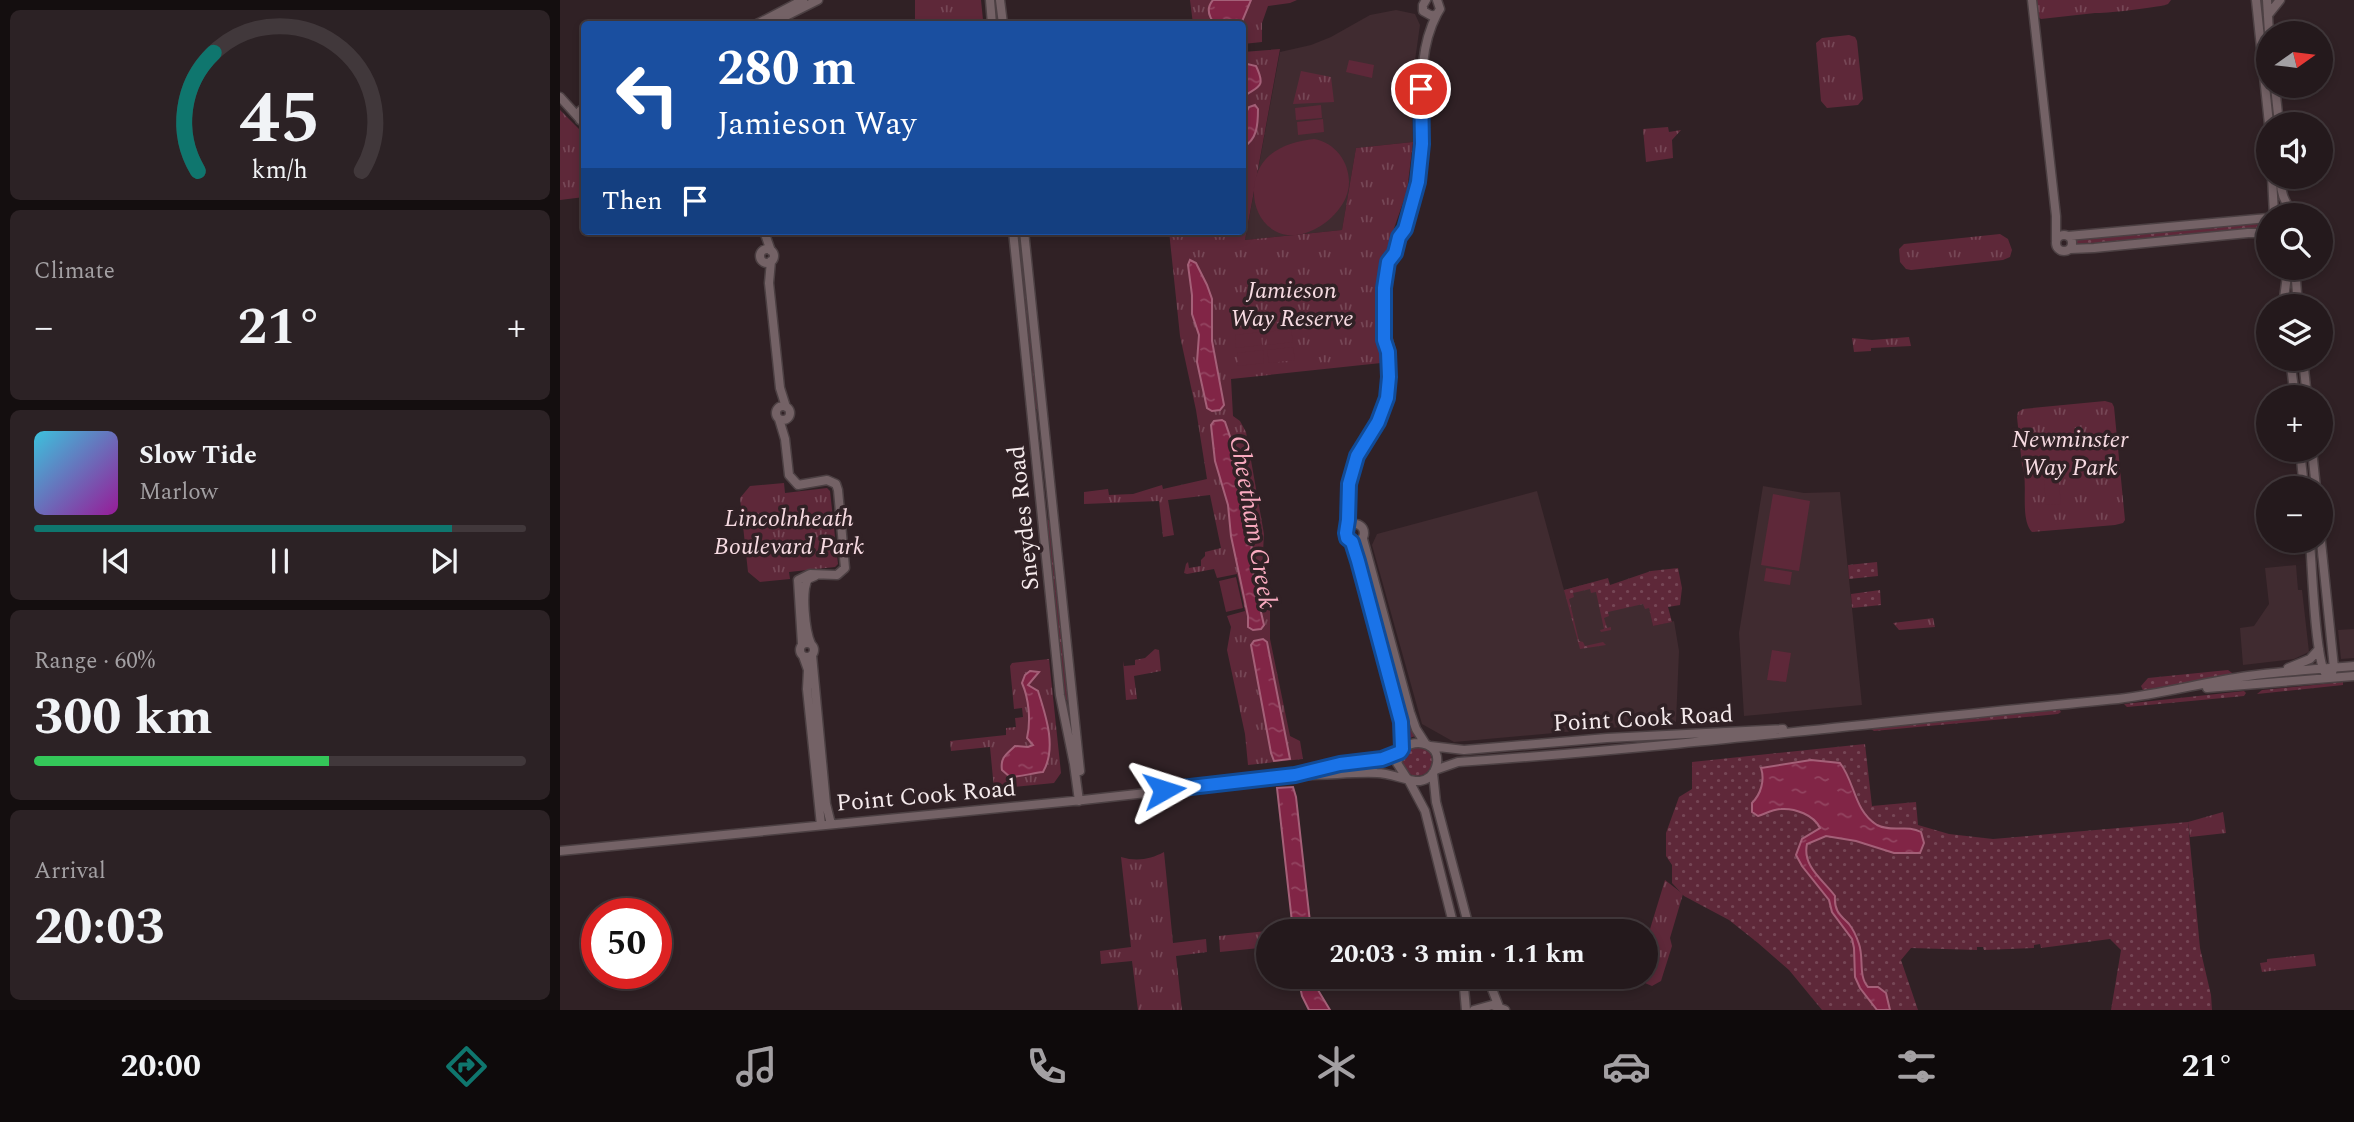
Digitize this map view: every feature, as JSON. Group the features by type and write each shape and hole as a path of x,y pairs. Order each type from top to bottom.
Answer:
{"main road":[{"path":"763,21 803,0"},
{"path":"776,21 818,0"},
{"path":"990,0 992,21"},
{"path":"1000,0 1003,21"},
{"path":"1426,0 1423,5 1428,35"},
{"path":"1437,0 1440,7 1428,35 1420,97 1421,164 1405,229 1399,237 1395,253 1388,262 1383,296 1384,340 1388,352 1389,377 1387,398 1382,414 1354,465 1349,484 1346,536 1352,542 1401,722 1401,750 1397,763 1425,811 1452,919"},
{"path":"2032,0 2056,216 2062,237 2072,243 2070,249"},
{"path":"2256,0 2268,112"},
{"path":"2267,0 2268,21"},
{"path":"2267,15 2280,0"},
{"path":"1424,12 1430,16 1437,14"},
{"path":"564,100 581,107"},
{"path":"564,100 581,119"},
{"path":"2256,219 2062,237 2056,245 2059,251 2066,251 2256,232"},
{"path":"764,235 760,257 767,262 782,408 789,411 784,418 789,475 798,485 827,480 836,484 838,490 845,568 837,575 818,575 808,579 804,589 806,644 800,652 808,656"},
{"path":"765,235 774,256 767,262"},
{"name":"Sneydes Road","path":"1013,235 1060,695 1081,801"},
{"name":"Sneydes Road","path":"1024,235 1081,801"},
{"path":"762,251 771,251"},
{"path":"1349,508 1357,524 1363,529 1363,539 1414,724 1437,760 1434,771 1436,803 1467,919"},
{"path":"1348,528 1357,524"},
{"path":"1352,542 1363,539"},
{"path":"2311,553 2319,649 2323,668 2329,678"},
{"path":"2322,553 2334,668 2329,678"},
{"path":"806,644 814,650 808,656 807,689 821,825"},
{"path":"1382,652 1392,648"},
{"path":"2279,672 2310,659 2319,649"},
{"path":"808,656 826,804 831,824"},
{"name":"Point Cook Road","path":"1428,745 1464,750 1759,733 2118,699 2242,677 2354,666"},
{"name":"Point Cook Road","path":"2180,690 2354,676"},
{"path":"2242,677 2251,686"},
{"name":"Point Cook Road","path":"1434,771 1458,762 1606,749 1653,739"},
{"path":"1401,750 1413,742 1428,745"},
{"path":"1529,745 1536,751 1585,747 1606,749"},
{"name":"Point Cook Road","path":"1295,775 1340,764 1382,759 1401,750"},
{"path":"1407,778 1422,781 1434,771"},
{"name":"Point Cook Road","path":"560,851 1081,801 1295,775 1379,773 1407,778"},
{"path":"1464,989 1465,1010"},
{"path":"1493,989 1502,1008"},
{"path":"1474,1010 1486,1006 1502,1008"}],"shaded area":[{"path":"1396,10 1415,14 1420,25 1411,89 1413,142 1356,148 1342,230 1245,240 1280,52 1331,37 1370,15"},
{"path":"1763,486 1804,493 1840,492 1862,705 1744,716 1739,633"},
{"path":"1537,491 1564,590 1594,582 1648,602 1653,626 1674,621 1679,651 1676,722 1454,742 1422,724 1372,545 1377,534"},
{"path":"2296,565 2298,590 2302,590 2309,652 2294,659 2243,665 2240,628 2254,626 2269,604 2265,568"},
{"path":"2354,629 2354,658 2341,659 2338,630"}],"green space":[{"path":"915,0 981,0 983,20 915,21"},
{"path":"1190,0 1297,0 1268,6 1262,23 1262,42 1246,44 1246,21 1193,21"},
{"path":"2036,0 2171,0 2168,4 2145,8 2041,19 2037,16"},
{"path":"1849,35 1857,41 1863,99 1858,105 1827,108 1821,101 1816,43 1822,38"},
{"path":"1280,49 1246,235 1246,52"},
{"path":"1349,60 1374,65 1372,78 1346,72"},
{"path":"1301,71 1331,77 1334,102 1293,104"},
{"path":"1321,105 1322,118 1296,120 1295,108"},
{"path":"560,110 581,131 581,197 560,200"},
{"path":"1323,119 1324,132 1298,135 1297,122"},
{"path":"1668,127 1669,132 1681,130 1672,140 1673,158 1646,162 1643,129"},
{"path":"1314,139 1331,146 1344,160 1349,188 1341,206 1326,222 1306,233 1285,235 1267,225 1257,210 1254,191 1258,172 1272,153 1293,143"},
{"name":"Jamieson Way Reserve","path":"1413,142 1407,191 1382,263 1377,287 1376,311 1381,363 1231,379 1233,416 1240,421 1246,432 1264,534 1262,570 1270,606 1270,639 1290,736 1300,741 1303,759 1248,765 1245,734 1227,650 1231,627 1227,616 1245,611 1237,574 1217,578 1214,569 1184,573 1188,562 1189,568 1201,566 1205,552 1221,548 1210,495 1168,500 1174,535 1163,537 1159,501 1084,504 1084,492 1108,489 1109,495 1133,494 1162,485 1163,489 1207,479 1180,336 1169,235 1246,235 1245,240 1342,230 1356,148"},
{"path":"2256,223 2256,231 2091,246 2075,245 2075,239"},
{"path":"2000,234 2008,239 2012,250 2010,257 2003,260 1911,270 1906,269 1900,262 1899,249 1904,244"},
{"path":"1016,235 1021,235 1037,388 1035,409"},
{"path":"1291,329 1293,342 1267,345 1266,332"},
{"path":"1261,332 1262,345 1236,348 1235,335"},
{"path":"1909,337 1911,346 1871,348 1871,351 1854,352 1852,338 1872,340"},
{"path":"1293,347 1295,360 1269,363 1267,350"},
{"path":"1263,350 1264,363 1238,366 1237,353"},
{"name":"Newminster Way Park","path":"2105,401 2112,403 2114,407 2125,520 2115,525 2032,532 2026,518 2018,412 2023,409"},
{"path":"2057,466 2061,504 2046,505 2043,468"},
{"name":"Lincolnheath Boulevard Park","path":"784,483 785,493 827,488 830,491 838,564 835,567 789,572 790,579 760,582 748,572 740,498 750,486"},
{"path":"1773,494 1810,501 1799,571 1761,565"},
{"path":"1046,520 1051,520 1067,700 1065,700"},
{"path":"1356,546 1361,546 1387,644 1383,642"},
{"path":"1877,562 1878,576 1849,579 1848,565"},
{"path":"1678,568 1682,588 1680,605 1668,607 1672,622 1653,626 1649,608 1645,609 1643,604 1608,612 1609,616 1604,618 1607,628 1611,627 1611,630 1601,632 1600,630 1604,629 1596,592 1591,593 1590,589 1573,593 1574,597 1569,599 1579,641 1585,646 1603,642 1606,645 1580,649 1564,590 1608,578 1610,585 1651,571"},
{"path":"1766,568 1792,572 1790,585 1764,581"},
{"path":"1236,577 1243,608 1226,612 1219,581"},
{"path":"1880,590 1881,605 1852,608 1851,594"},
{"path":"1933,618 1935,627 1899,630 1893,623"},
{"path":"1155,649 1159,650 1161,671 1134,676 1137,699 1126,700 1123,661 1124,666 1135,665 1135,660 1145,658"},
{"path":"1772,650 1791,653 1786,682 1767,680"},
{"path":"1389,654 1416,736 1405,739"},
{"path":"1049,659 1061,773 1054,783 994,789 990,747 951,751 950,741 1006,735 1006,728 1016,727 1015,718 1023,717 1022,708 1014,709 1010,666 1012,663"},
{"path":"2228,670 2235,675 2149,691 2143,690 2141,686 2148,678"},
{"path":"2343,682 2343,685 2257,694 2262,690"},
{"path":"2244,691 2244,696 2127,707 2124,704"},
{"path":"2059,709 2061,712 2058,714 1874,731 1871,729 1872,726"},
{"path":"1865,744 1872,806 1916,802 1918,825 1949,834 1993,839 2188,822 2200,948 2212,1010 2111,1010 2121,950 2110,939 2041,948 2040,944 2034,945 2034,948 1984,950 1983,947 1977,947 1977,950 1911,948 1901,960 1918,1010 1822,1010 1789,970 1758,943 1729,920 1684,896 1672,883 1672,865 1666,856 1666,833 1679,797 1692,789 1692,762"},
{"path":"1417,746 1428,750 1432,761 1428,772 1417,776 1406,772 1402,761 1406,750"},
{"path":"2223,812 2226,833 2190,837 2188,822"},
{"path":"1164,852 1173,943 1206,939 1207,952 1176,956 1182,1010 1138,1010 1132,961 1101,964 1100,951 1131,947 1121,857 1144,859"},
{"path":"1665,880 1683,894 1670,938 1672,946 1661,981 1658,983 1658,919 1653,919"},
{"path":"1256,932 1256,948 1220,952 1219,936"},
{"path":"2314,954 2316,966 2262,972 2260,963 2267,962 2267,959"}],"water":[{"path":"1213,0 1251,0 1242,21 1213,21 1209,12"},
{"path":"1246,64 1256,66 1261,79 1259,86 1246,95"},
{"path":"1255,105 1258,109 1258,121 1256,131 1246,145 1246,112 1249,107"},
{"path":"1190,260 1196,263 1212,299 1212,341 1224,405 1220,410 1212,411 1207,408 1197,362 1199,335 1192,314 1188,265"},
{"path":"1222,420 1236,454 1244,503 1252,518 1254,531 1251,564 1263,601 1260,608 1264,625 1261,629 1253,630 1248,627 1228,505 1215,461 1211,425 1214,421"},
{"path":"1263,639 1267,642 1290,759 1274,761 1271,753 1251,645 1254,641"},
{"path":"1030,671 1039,672 1028,685 1038,691 1049,732 1049,753 1043,772 1010,777 1002,770 1005,756 1015,746 1033,745 1027,738 1029,710 1022,683"},
{"path":"1811,760 1840,763 1859,804 1869,819 1877,825 1921,832 1924,843 1920,853 1894,853 1856,841 1826,836 1807,844 1810,866 1835,896 1840,915 1857,939 1865,983 1868,987 1878,987 1886,993 1890,1010 1877,1010 1860,988 1855,977 1852,939 1832,912 1829,900 1796,855 1802,839 1820,828 1817,823 1804,813 1792,810 1778,809 1758,816 1752,812 1752,803 1761,787 1761,768"},
{"path":"1293,787 1296,797 1310,919 1292,919 1277,788"},
{"path":"1301,989 1318,989 1330,1010 1309,1010"}],"route":[{"path":"1164,790 1295,775 1340,764 1382,759 1402,749 1401,722 1358,561 1346,533 1349,484 1354,465 1378,422 1388,390 1388,352 1384,340 1383,304 1386,269 1405,229 1418,182 1422,144 1421,89"}],"water label":[{"name":"Cheetham Creek","path":"1254,522"}]}
